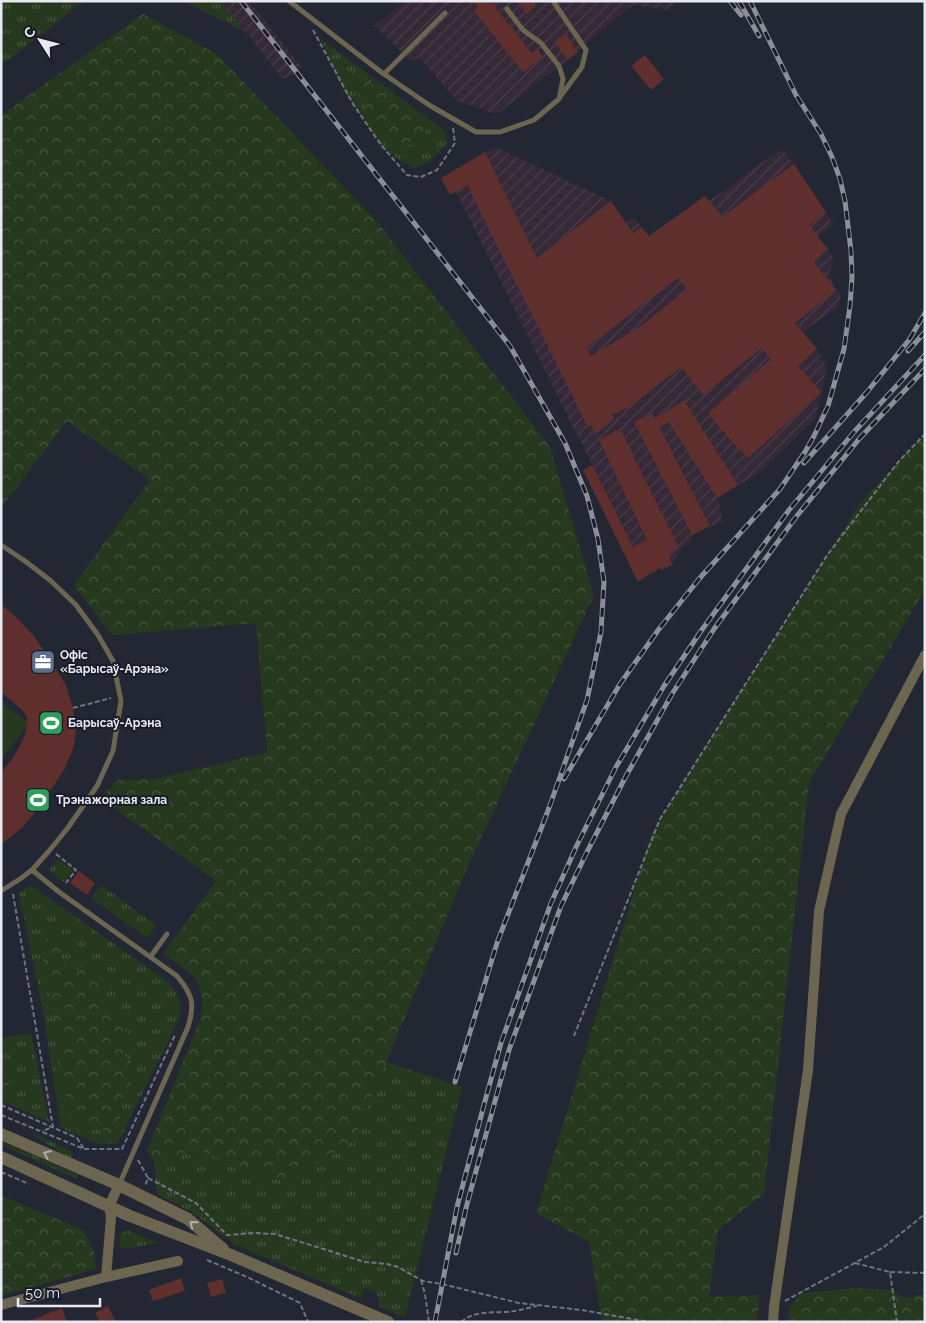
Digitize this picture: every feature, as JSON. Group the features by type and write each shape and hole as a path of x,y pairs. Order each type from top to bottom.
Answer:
{"street":[{"path":"773,1322 808,1070 819,911 840,814 925,655"},
{"path":"1,1134 119,1185 188,1219 231,1255"},
{"path":"1,1157 130,1216 231,1255 388,1322"},
{"path":"106,1277 111,1218 109,1206 119,1185"},
{"path":"1,1306 106,1277 178,1261"}],"lane":[{"path":"289,1 384,74 429,105 476,132 500,132 534,120 558,99 582,67 586,50 553,1"},
{"path":"507,9 523,30 540,43 559,66 563,79 558,99"},
{"path":"384,74 445,13"},
{"path":"1,545 25,561 76,605 114,661 121,701 113,751 97,786 67,829 32,870 1,890"},
{"path":"32,870 178,976 188,988 192,998 192,1013 188,1027 119,1185"},
{"path":"150,956 167,934"}],"path":[{"path":"305,14 353,104 381,145 407,175 421,177 436,170 455,143 451,118"},
{"path":"574,1036 660,820 828,554 899,461 925,434"},
{"path":"73,708 111,698"},
{"path":"55,854 76,870 66,884"},
{"path":"12,892 52,1127"},
{"path":"1,1115 84,1149 122,1149 176,1031"},
{"path":"1,1105 77,1138 84,1149"},
{"path":"41,1132 52,1127"},
{"path":"81,1154 84,1149"},
{"path":"138,1160 148,1178 196,1203 226,1235 275,1234 365,1262 398,1267 421,1280 519,1303 582,1310 650,1322"},
{"path":"144,1188 148,1178"},
{"path":"774,1307 884,1247 925,1214"},
{"path":"855,1263 890,1272 925,1273"},
{"path":"223,1266 300,1303 308,1322"},
{"path":"890,1272 897,1322"},
{"path":"421,1280 429,1322"},
{"path":"461,1322 480,1313 515,1311 540,1305"}],"shaded area":[{"path":"183,1 249,1 302,67 297,73 282,79 246,32"},
{"path":"405,1 678,1 667,10 633,5 578,52 497,114 457,101 420,58 411,61 374,26"},
{"path":"495,147 611,201 626,223 634,218 649,236 705,196 709,201 782,148 834,224 818,237 828,249 834,261 829,274 836,290 841,293 839,307 802,332 817,349 827,367 816,418 756,476 718,498 723,523 710,526 692,535 691,544 684,546 672,565 648,575 638,582 583,470 592,465 456,192 450,195 441,178"}],"green space":[{"path":"1,1 84,1 1,66"},
{"path":"183,1 219,1 246,32"},
{"path":"143,14 217,54 379,224 550,447 594,595 464,875 353,1142 284,1182 198,1150 154,1161 147,1151 201,1017 202,1010 201,992 194,978 185,969 163,954 216,881 102,799 118,780 156,779 267,752 256,623 112,635 74,585 150,480 67,421 1,508 1,115"},
{"path":"321,39 445,131 447,144 430,161 415,168 402,162 384,149 342,88"},
{"path":"353,70 427,125 425,134 417,146 404,144 388,136 370,121 364,103 352,85"},
{"path":"925,434 925,590 809,783 764,1194 718,1230 709,1297 760,1295 757,1322 602,1322 589,1242 536,1213 652,832 860,503"},
{"path":"1,702 29,723 1,761"},
{"path":"58,859 73,870 64,882 49,870"},
{"path":"30,885 167,981 178,997 180,1017 118,1143 98,1144 61,1128 43,1011 19,893"},
{"path":"101,885 156,925 147,938 91,898"},
{"path":"50,937 58,942 68,976 84,965 98,973 102,983 98,991 98,999 104,1008 115,1011 121,1018 128,1036 125,1055 135,1068 135,1074 134,1080 120,1104 121,1113 116,1135 112,1137 98,1127 80,1123 62,1113 63,1102 67,1097 63,1092 62,1083 56,1074 58,1063 55,1054 63,1041 62,1025 59,1020 48,1014 48,1001 52,980 45,967 42,951 43,942"},
{"path":"31,1033 49,1122 1,1101 1,1038"},
{"path":"1,1062 3,1062 8,1070 10,1081 10,1084 2,1089 1,1089"},
{"path":"386,1062 462,1087 405,1317 379,1307 378,1296 372,1290 364,1288 360,1298 236,1245 193,1213 157,1194 154,1161 198,1150 284,1182 353,1142"},
{"path":"35,1134 73,1152 71,1159 33,1135"},
{"path":"1,1141 79,1175 77,1179 1,1145"},
{"path":"1,1196 82,1229 94,1253 95,1269 1,1296"},
{"path":"128,1230 158,1243 123,1249 119,1245 121,1233"},
{"path":"856,1288 889,1290 906,1298 925,1294 925,1322 788,1322 790,1307 802,1293"}],"building":[{"path":"473,1 490,1 532,53 537,49 543,57 523,72 474,11 478,7"},
{"path":"516,1 532,1 536,6 527,14"},
{"path":"565,34 578,52 568,60 554,42"},
{"path":"645,55 664,79 651,90 631,66"},
{"path":"485,152 537,258 611,201 633,233 641,227 649,236 705,196 722,217 794,164 826,212 809,225 828,249 813,261 836,290 795,323 817,349 798,366 821,392 748,458 708,413 771,359 762,348 703,395 681,367 627,409 612,415 614,419 596,434 591,425 588,427 467,185 450,195 441,178","holes":["678,278 687,289 641,326 591,356 586,348"]},
{"path":"684,400 738,485 717,498 669,422 659,427 710,526 692,535 634,422 652,413 655,419"},
{"path":"620,429 678,546 669,555 672,565 662,570 660,566 638,582 583,470 592,465 633,547 647,540 599,440"},
{"name":"Барысаў-Арэна","path":"1,605 12,613 34,636 65,683 73,708 76,728 74,746 64,770 38,809 22,828 1,844 1,773 23,740 27,717 22,710 1,692"},
{"path":"79,871 95,883 87,895 70,883"},
{"path":"181,1278 185,1291 153,1301 149,1290"},
{"path":"222,1279 226,1293 211,1297 207,1283"},
{"path":"108,1306 116,1322 100,1322 95,1313"},
{"path":"62,1308 67,1322 29,1322 29,1321"}],"railway":[{"path":"241,1 510,346 565,443 587,496 598,539 604,582 601,632 587,700 549,808 497,943 455,1082"},
{"path":"730,1 741,15"},
{"path":"739,1 759,36"},
{"path":"564,779 620,684 659,629 699,579 780,489 805,452 828,406 844,349 852,277 845,201 840,179 821,134 796,95 750,1"},
{"path":"804,463 867,392 909,340 925,313"},
{"path":"908,351 925,332"},
{"path":"435,1322 457,1207 501,1043 551,903 577,845 616,767 664,686 701,631 789,510 854,432 925,355"},
{"path":"456,1253 467,1204 509,1050 561,906 626,776 672,694 714,629 796,517 859,439 925,369"}],"place":[{"name":"Офіс «Барысаў-Арэна»","path":"43,662"},
{"name":"Барысаў-Арэна","path":"51,723"},
{"name":"Трэнажорная зала","path":"38,800"}]}
